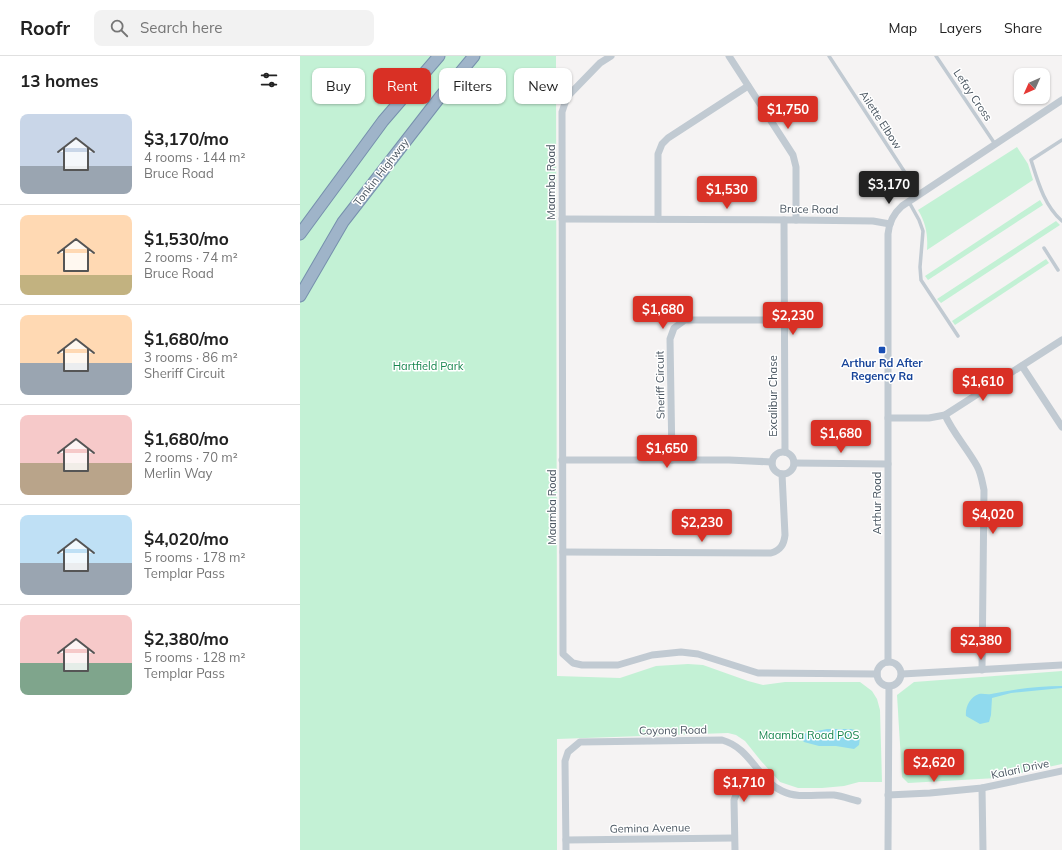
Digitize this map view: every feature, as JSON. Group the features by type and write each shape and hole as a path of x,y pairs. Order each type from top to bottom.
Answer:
{"highway":[{"path":"300,234 383,121 407,91 439,56"},
{"name":"Tonkin Highway","path":"300,296 343,222 440,97 474,56"}],"street":[{"name":"Maamba Road","path":"611,56 600,63 567,97 562,112 563,654 573,663 582,665 618,665 652,655 680,652 698,654 758,673 877,674"},
{"path":"729,56 793,156 796,167 796,220"},
{"path":"658,219 658,154 662,144 668,138 748,86"},
{"path":"890,224 896,211 909,201 1062,100"},
{"name":"Bruce Road","path":"562,218 873,221 890,224"},
{"name":"Excalibur Chase","path":"784,220 784,452"},
{"name":"Arthur Road","path":"888,662 888,234 890,224"},
{"name":"Sheriff Circuit","path":"672,460 670,339 674,328 684,320 784,320"},
{"path":"888,418 929,418 945,415 1062,340"},
{"path":"1022,366 1062,427"},
{"path":"945,415 951,428 977,466 982,477 984,490 982,670"},
{"path":"784,452 792,456 794,464 790,471 782,474 775,470 772,462 776,454 784,452"},
{"path":"562,460 729,460 772,462"},
{"path":"794,464 888,464"},
{"path":"563,552 771,553 777,551 781,548 784,542 785,535 782,474"},
{"path":"888,662 896,664 901,670 902,674 901,678 896,684 889,686 882,684 877,674 879,667 888,662"},
{"path":"902,674 1062,665"},
{"path":"888,850 889,686"},
{"name":"Coyong Road","path":"566,850 565,761 568,752 580,742 722,740 732,743 742,750 759,772 781,791 792,795 835,795 858,801"},
{"name":"Kalari Drive","path":"888,794 930,793 982,788 1062,771"},
{"path":"735,850 734,800 738,790 759,772"},
{"path":"982,788 983,850"},
{"name":"Gemina Avenue","path":"566,840 734,838"}],"lane":[{"name":"Ailette Elbow","path":"829,56 919,194"},
{"name":"Lefay Cross","path":"936,56 995,144"},
{"path":"1062,140 1031,160 1048,205 1062,221"},
{"path":"909,201 920,220 923,231 920,267 921,280 958,336"},
{"path":"1044,248 1058,270"}],"green space":[{"name":"Hartfield Park","path":"300,56 556,56 556,68 514,68 514,104 556,104 557,676 620,678 656,666 688,664 703,665 763,685 785,682 860,682 872,691 877,699 880,710 882,782 859,782 844,786 822,788 798,788 780,782 745,741 736,735 728,733 557,739 557,850 300,850"},
{"path":"1017,147 1028,164 1033,180 927,250 926,229 918,210"},
{"path":"1040,200 1043,205 928,280 925,276"},
{"path":"1056,221 1060,225 941,303 937,299"},
{"path":"1046,259 1049,263 955,325 952,321"},
{"path":"1062,671 1062,764 997,778 908,783 902,777 897,695 914,682"}],"water":[{"path":"1062,686 1062,688 1011,693 992,698 989,722 980,724 966,716 966,709 969,703 973,697 979,694 990,694 1035,687"},
{"path":"827,729 851,729 858,731 860,737 859,745 854,749 836,746 819,746 804,742 798,735"}],"place":[{"name":"Arthur Rd After Regency Ra","path":"882,350"}],"park label":[{"name":"Maamba Road POS","path":"809,735"}]}
